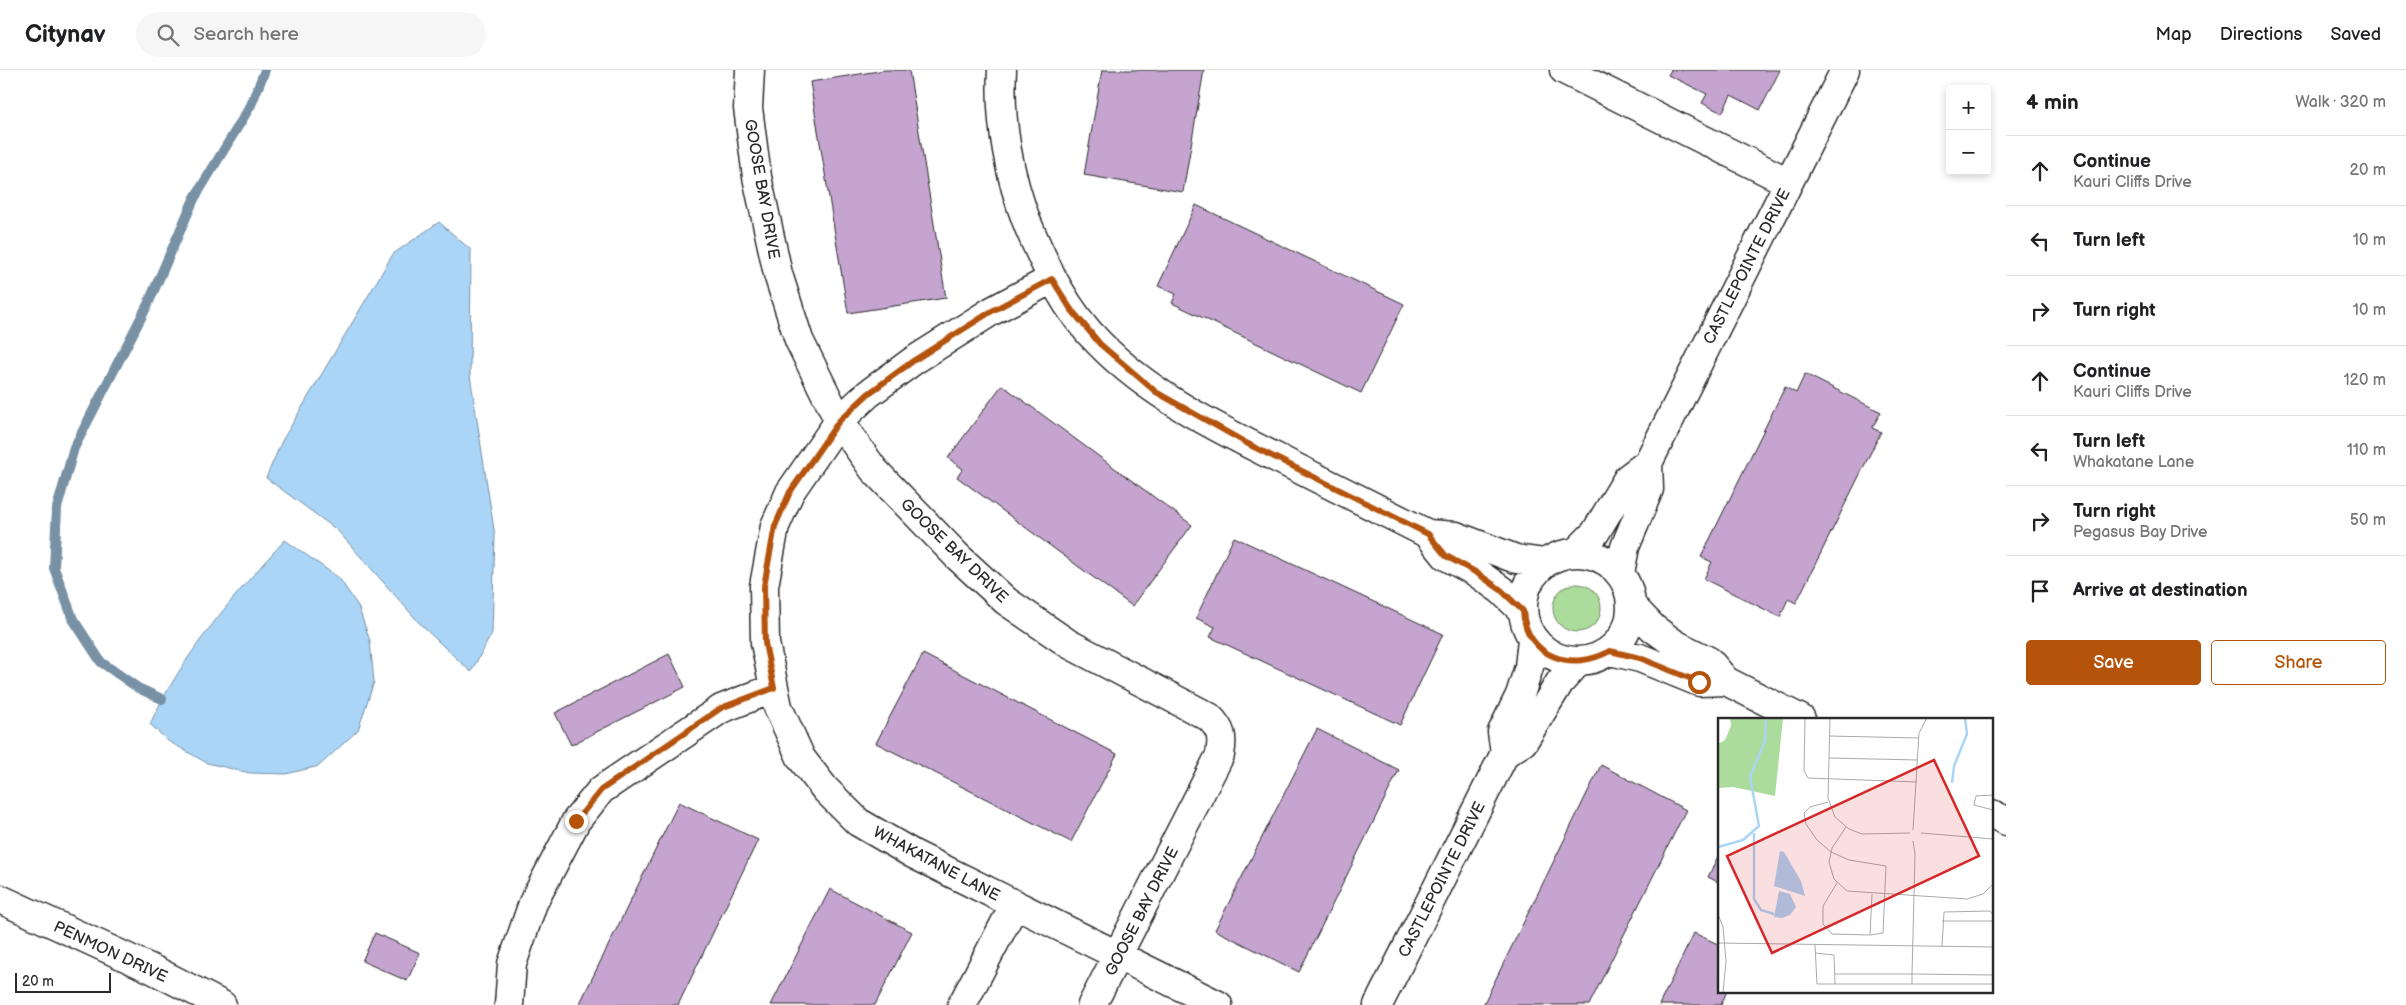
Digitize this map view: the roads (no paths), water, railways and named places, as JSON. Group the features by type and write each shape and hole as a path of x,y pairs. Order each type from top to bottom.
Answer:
{"street":[{"name":"GOOSE BAY DRIVE","path":"750,70 748,108 755,157 778,274 799,340 839,421 874,470 957,556 1006,601 1069,644 1209,716 1220,728 1223,738 1220,755 1092,1005"},
{"path":"1002,70 1001,86 1008,158 1022,208 1052,279 1070,308 1100,344 1156,392 1248,444 1428,534 1456,536 1516,559 1545,563"},
{"path":"1564,70 1788,182"},
{"name":"CASTLEPOINTE DRIVE","path":"1576,552 1595,534 1628,478 1648,463 1845,70"},
{"name":"WHAKATANE LANE","path":"1052,279 992,311 913,361 868,394 839,421 790,492 775,526 764,586 765,643 778,707 801,758 824,789 858,822 913,854 1218,1005"},
{"name":"CASTLEPOINTE DRIVE","path":"1620,573 1626,547 1649,488 1648,463"},
{"path":"1428,534 1446,556 1477,573 1501,590 1523,611"},
{"path":"1576,552 1592,555 1607,562 1620,573 1628,588 1631,605 1627,629 1620,641 1610,651 1598,658 1567,661 1552,656 1540,648 1532,639 1523,621 1523,611 1525,588 1533,574 1545,563 1560,555 1576,552"},
{"path":"1631,605 1653,628 1675,644 1709,661 1726,681 1799,718"},
{"path":"1505,754 1502,732 1523,686 1529,667 1532,639"},
{"path":"1610,651 1640,658 1699,682 1726,681"},
{"name":"CASTLEPOINTE DRIVE","path":"1378,1005 1505,754 1523,742 1560,682 1579,661"},
{"path":"509,1005 512,964 533,903 576,821 601,790 721,708 774,688"},
{"path":"1994,815 2006,821"},
{"name":"PENMON DRIVE","path":"0,899 154,970 222,1005"},
{"path":"962,1005 1015,904"}],"water":[{"path":"439,222 471,250 470,375 495,536 492,633 471,672 423,627 337,530 266,478 282,441 393,254"},
{"path":"285,540 339,578 358,606 370,641 374,682 358,730 319,766 286,774 250,773 207,763 168,741 150,724 163,698 210,627"}],"waterway":[{"path":"162,699 138,688 101,662 73,619 54,568 57,508 74,448 148,304 194,199 251,105 265,70"}]}
